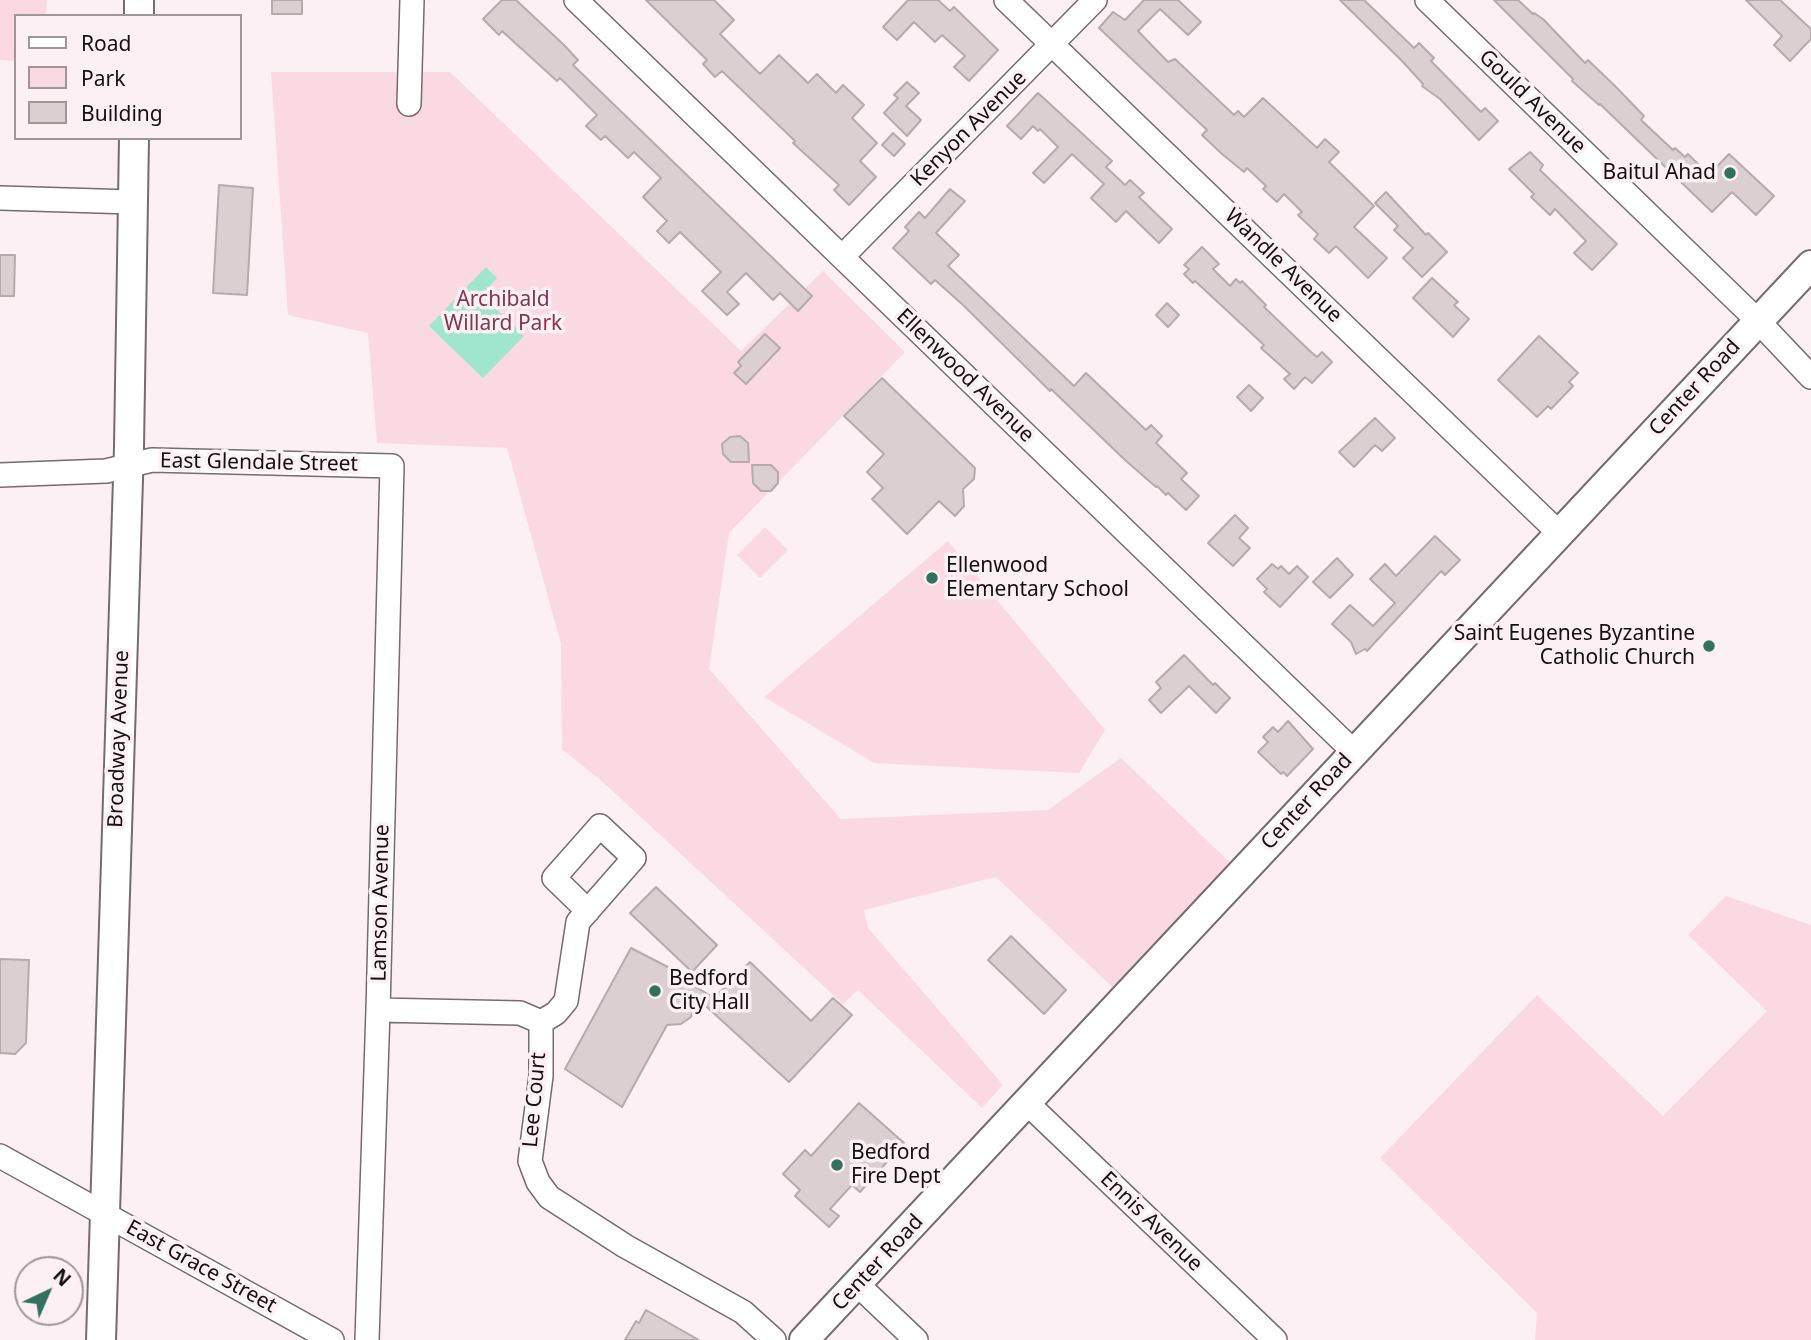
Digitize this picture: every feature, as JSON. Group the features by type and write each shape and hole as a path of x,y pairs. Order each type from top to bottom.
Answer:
{"main road":[{"name":"Broadway Avenue","path":"101,1340 128,466 134,140"},
{"name":"Center Road","path":"804,1340 1811,265"}],"street":[{"path":"409,104 412,0"},
{"name":"Ellenwood Avenue","path":"576,0 1354,752"},
{"name":"Wandle Avenue","path":"1006,0 1559,533"},
{"name":"Kenyon Avenue","path":"842,257 1095,0"},
{"name":"Gould Avenue","path":"1427,0 1758,321 1811,377"},
{"path":"0,198 132,202"},
{"name":"East Glendale Street","path":"0,475 106,471 152,460 392,466"},
{"name":"Lamson Avenue","path":"367,1340 392,466"},
{"path":"541,1022 556,1013 566,1001 578,922 588,911"},
{"name":"Lee Court","path":"378,1010 520,1013 541,1022 541,1076 530,1161 538,1182 549,1197 625,1246 743,1312 774,1340"},
{"name":"Ennis Avenue","path":"1027,1103 1275,1340"},
{"name":"East Grace Street","path":"0,1156 332,1340"},
{"path":"858,1285 916,1340"}],"green space":[{"path":"0,0 47,0 46,14 14,14 14,61 0,60"},
{"name":"Archibald Willard Park","path":"271,72 450,72 741,351 823,271 905,352 729,533 709,669 841,819 1048,810 1121,758 1241,873 1124,998 996,877 864,910 868,928 1003,1085 982,1108 858,990 843,1004 604,783 562,749 561,644 507,448 377,443 368,333 288,315"},
{"path":"765,527 788,550 760,578 737,555"},
{"path":"948,541 1105,730 1079,773 874,763 764,697"},
{"path":"1726,896 1811,925 1811,1340 1535,1340 1537,1313 1380,1158 1537,995 1663,1116 1767,1011 1688,935"}],"shaded area":[{"path":"486,267 497,278 482,295 524,336 483,378 429,326"}],"building":[{"path":"272,0 302,0 302,14 272,14"},
{"path":"502,0 516,0 564,45 578,60 573,65 812,296 798,311 780,293 773,300 746,273 727,292 739,304 727,315 702,291 721,272 680,232 669,243 657,231 667,221 643,197 661,178 634,152 628,158 605,136 601,140 586,126 597,115 560,78 557,81 502,31 499,35 483,19"},
{"path":"646,0 714,0 734,20 720,34 760,74 779,55 808,83 817,74 836,93 843,85 864,105 852,118 877,143 860,161 876,177 849,205 834,190 839,185 722,71 715,77 703,64 707,60"},
{"path":"908,0 938,0 950,11 954,7 998,50 969,81 954,67 965,56 942,35 935,42 914,22 897,40 883,27"},
{"path":"1144,0 1178,0 1201,22 1188,35 1160,9 1138,31 1168,62 1175,59 1234,115 1238,111 1244,117 1263,98 1317,148 1325,139 1339,152 1329,162 1374,206 1354,227 1387,258 1368,278 1336,246 1329,253 1314,239 1318,234 1298,215 1302,212 1284,194 1277,202 1263,189 1266,186 1247,168 1244,172 1222,154 1202,135 1207,130 1099,28 1113,12 1125,20"},
{"path":"1340,0 1364,0 1414,48 1419,43 1434,58 1431,61 1481,112 1485,108 1498,121 1479,140 1440,99 1422,86 1402,61"},
{"path":"1494,0 1518,0 1543,19 1585,63 1588,60 1616,87 1644,116 1641,120 1673,150 1675,148 1685,157 1688,154 1709,175 1729,154 1774,196 1756,215 1732,192 1712,212 1600,104 1572,81 1573,79"},
{"path":"1746,0 1780,0 1811,29 1811,39 1790,61 1774,45 1782,36"},
{"path":"907,82 919,93 906,106 921,120 907,136 884,113 898,98 894,95"},
{"path":"1038,93 1112,161 1106,167 1125,185 1130,180 1144,193 1139,197 1172,229 1159,243 1126,211 1116,222 1091,198 1104,184 1072,154 1044,183 1033,173 1058,147 1040,129 1038,131 1033,126 1021,139 1007,126"},
{"path":"893,133 905,144 894,156 882,145"},
{"path":"1530,152 1543,165 1540,170 1617,244 1592,270 1574,253 1586,241 1555,209 1550,215 1531,197 1534,194 1509,169"},
{"path":"219,185 253,188 247,295 213,293"},
{"path":"950,189 965,201 936,233 959,255 948,266 1074,386 1086,373 1146,430 1151,425 1162,436 1156,443 1187,473 1181,479 1199,496 1186,510 1125,460 963,305 935,280 931,284 893,248 909,231 905,227 919,212 925,218"},
{"path":"1386,192 1426,235 1428,233 1447,252 1422,277 1403,258 1413,248 1394,230 1398,226 1375,203"},
{"path":"1202,247 1219,264 1213,269 1230,286 1236,279 1240,283 1242,281 1266,305 1264,307 1311,352 1317,357 1322,352 1332,362 1312,383 1305,377 1294,389 1284,379 1290,374 1261,348 1264,345 1184,274 1189,269 1184,265"},
{"path":"0,255 15,255 14,296 0,296"},
{"path":"1432,278 1458,302 1454,305 1469,319 1453,337 1413,298"},
{"path":"1167,303 1179,315 1168,327 1156,315"},
{"path":"765,334 780,348 746,384 734,373 741,366 738,362"},
{"path":"1539,336 1578,373 1569,382 1573,386 1551,409 1548,406 1537,417 1498,380"},
{"path":"882,378 975,468 974,479 963,489 964,506 955,516 939,501 907,534 872,499 883,488 867,472 884,454 844,416"},
{"path":"1249,385 1263,398 1251,411 1237,397"},
{"path":"1375,418 1395,438 1382,451 1375,445 1354,467 1339,452"},
{"path":"740,436 748,443 749,462 731,462 723,454 722,444 730,437"},
{"path":"752,465 771,465 778,472 778,483 771,491 761,491 753,483"},
{"path":"1235,515 1248,528 1239,538 1250,548 1233,566 1208,543"},
{"path":"1435,536 1460,560 1445,575 1441,571 1367,651 1365,649 1356,654 1351,642 1332,624 1350,605 1373,626 1395,603 1370,579 1385,564 1396,576"},
{"path":"1337,558 1353,575 1330,598 1313,582"},
{"path":"1272,564 1278,569 1281,566 1289,574 1297,566 1308,577 1280,607 1264,592 1267,589 1257,579"},
{"path":"1184,655 1213,685 1215,683 1230,698 1216,713 1189,686 1161,713 1149,700 1161,688 1156,682"},
{"path":"1288,721 1313,749 1287,776 1283,772 1281,774 1258,752 1268,742 1263,737 1273,727 1278,732"},
{"path":"656,887 717,945 692,972 630,913"},
{"path":"1011,936 1066,990 1044,1014 988,960"},
{"name":"Bedford City Hall","path":"631,948 693,980 691,984 714,998 750,962 811,1021 833,998 852,1015 789,1082 696,997 691,1017 681,1024 667,1025 622,1107 565,1069"},
{"path":"0,959 29,960 26,1043 15,1054 0,1053"},
{"name":"Bedford Fire Dept","path":"859,1103 904,1143 860,1192 852,1185 830,1209 839,1216 829,1227 795,1196 800,1190 783,1174 805,1150 811,1156"},
{"path":"646,1310 699,1340 625,1340"}],"place":[{"name":"Baitul Ahad","path":"1730,173"},
{"name":"Ellenwood Elementary School","path":"932,578"},
{"name":"Saint Eugenes Byzantine Catholic Church","path":"1709,646"},
{"name":"Bedford City Hall","path":"655,991"},
{"name":"Bedford Fire Dept","path":"837,1165"}]}
